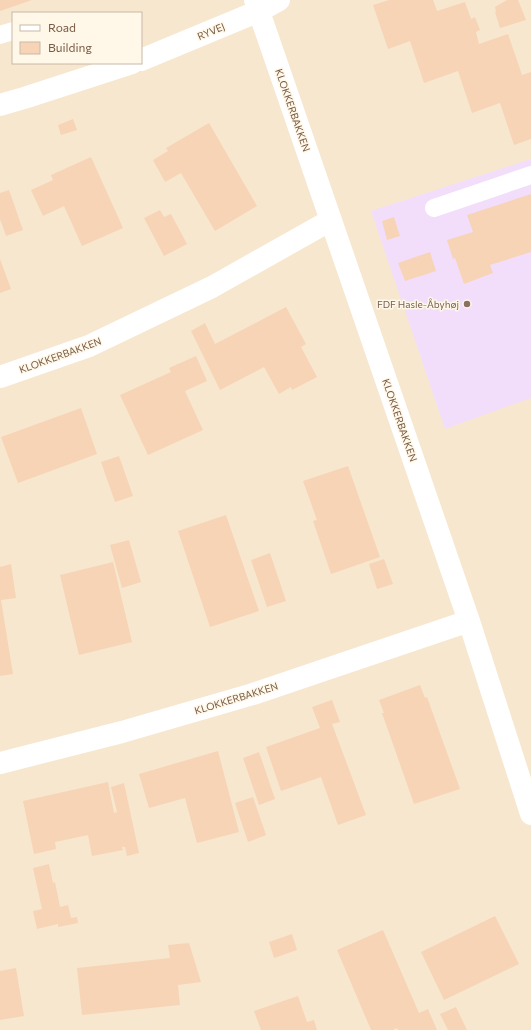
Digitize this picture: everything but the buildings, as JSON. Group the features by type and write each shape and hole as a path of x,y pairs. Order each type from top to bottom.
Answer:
{"street":[{"name":"RYVEJ","path":"142,60 257,6 279,0"},
{"name":"KLOKKERBAKKEN","path":"257,6 468,621 531,814"},
{"path":"0,105 129,64"},
{"name":"KLOKKERBAKKEN","path":"0,376 89,346 212,288 331,220"},
{"name":"KLOKKERBAKKEN","path":"0,763 122,732 253,694 468,621"}],"lane":[{"path":"0,35 12,31"},
{"path":"434,208 531,175"}],"shaded area":[{"path":"0,0 531,0 531,1030 0,1030"},
{"name":"FDF Hasle-Åbyhøj","path":"531,159 531,398 445,429 371,211"}],"place":[{"name":"FDF Hasle-Åbyhøj","path":"467,304"}]}
